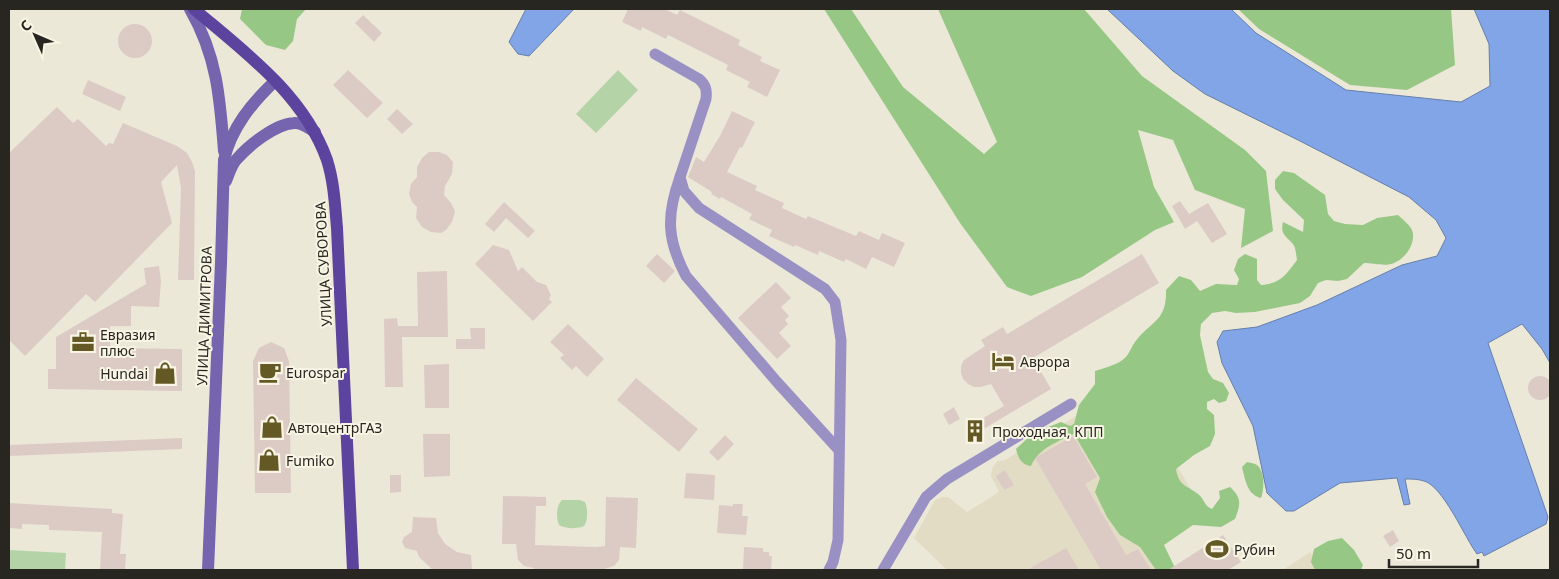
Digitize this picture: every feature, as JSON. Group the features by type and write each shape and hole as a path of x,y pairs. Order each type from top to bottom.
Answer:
{"main road":[{"path":"190,9 202,29 214,67 221,113 224,160"},
{"name":"УЛИЦА СУВОРОВА","path":"194,9 246,52 297,105 315,132 327,160 335,200 353,570"},
{"name":"УЛИЦА ДИМИТРОВА","path":"208,570 224,160 228,144 246,112 275,81"},
{"path":"223,188 235,161 269,132 283,125 295,122 305,125 315,132"}],"street":[{"path":"655,54 699,79 704,83 707,91 674,195 671,214 671,235 676,256 686,276 776,382 838,448"},
{"path":"680,177 684,191 699,208 825,289 835,302 842,340 838,448 838,540 833,562 829,570"},
{"path":"883,570 926,497 936,487 947,478 1071,404"}],"shaded area":[{"path":"1128,384 1205,513 1154,543 1170,570 947,570 914,538 935,500 948,497 967,512 999,492 991,476 992,469 997,461 1005,460"},
{"path":"1310,552 1322,570 1283,570"}],"green space":[{"path":"242,9 306,9 297,19 293,41 285,50 266,45 240,19"},
{"path":"824,9 851,9 903,87 984,154 997,142 938,9 1084,9 1142,76 1245,150 1266,171 1273,231 1241,248 1245,209 1195,190 1173,140 1138,130 1154,187 1174,222 1155,230 1082,277 1031,296 1007,287 960,223"},
{"path":"1238,9 1451,9 1455,65 1407,90 1350,85 1259,29"},
{"path":"618,70 638,90 596,133 576,114"},
{"path":"1283,171 1294,173 1325,195 1328,214 1334,221 1363,225 1377,218 1398,215 1412,230 1413,240 1405,255 1396,262 1385,265 1364,263 1347,279 1338,281 1326,280 1318,283 1310,296 1300,303 1255,312 1236,313 1225,311 1212,313 1201,324 1200,335 1208,372 1213,379 1223,383 1229,393 1226,401 1219,403 1214,399 1207,402 1207,409 1214,415 1215,434 1210,446 1194,455 1176,469 1177,475 1184,485 1200,496 1205,504 1212,509 1220,498 1219,491 1230,487 1239,499 1239,506 1235,519 1221,527 1193,525 1164,545 1176,570 1156,570 1140,547 1120,535 1107,517 1095,492 1100,478 1074,434 1044,450 1031,466 1022,462 1016,449 1033,433 1061,422 1070,426 1074,424 1079,405 1095,384 1095,371 1115,364 1126,357 1135,342 1161,315 1166,301 1166,290 1179,276 1191,280 1200,291 1216,284 1237,285 1239,279 1234,270 1238,259 1245,254 1257,259 1257,280 1261,285 1278,280 1286,274 1297,260 1294,246 1283,232 1283,222 1303,232 1304,220 1283,200 1275,189 1275,180"},
{"path":"1247,462 1257,465 1261,470 1263,491 1261,498 1253,494 1247,486 1242,467"},
{"path":"562,500 580,500 585,502 587,514 584,526 571,528 559,525 557,512"},
{"path":"1342,538 1354,550 1363,565 1361,570 1315,570 1311,562 1314,549 1328,541"},
{"path":"9,550 66,553 65,570 9,570"}],"water":[{"path":"526,9 574,9 529,56 518,54 509,42"},
{"path":"1107,9 1231,9 1256,33 1346,90 1461,102 1490,86 1489,44 1474,9 1550,9 1550,363 1542,349 1522,324 1488,343 1548,517 1546,524 1484,556 1482,552 1477,554 1439,492 1424,481 1405,479 1410,504 1404,505 1397,478 1340,483 1294,511 1286,511 1267,493 1253,426 1222,363 1217,342 1223,331 1257,327 1317,305 1402,265 1437,256 1446,238 1436,220 1409,197 1205,94 1173,71"}],"building":[{"path":"628,9 665,9 677,15 680,10 740,40 738,45 762,57 760,61 780,70 767,97 747,87 750,82 726,70 728,65 668,35 666,39 642,27 641,31 622,22"},
{"path":"363,15 382,33 374,42 355,23"},
{"path":"135,24 147,29 152,41 147,53 135,58 123,53 118,41 123,29"},
{"path":"348,70 383,103 367,118 333,85"},
{"path":"88,80 126,97 120,111 82,94"},
{"path":"57,107 73,123 78,119 106,146 109,143 113,144 123,123 177,146 187,153 195,171 194,280 178,280 181,188 177,165 161,182 172,223 95,302 86,294 25,356 9,340 9,153"},
{"path":"397,109 413,124 402,134 387,119"},
{"path":"732,111 755,122 727,172 757,186 755,190 784,203 782,208 806,219 808,216 856,236 859,231 879,240 882,233 905,243 894,267 872,257 866,269 846,259 844,262 819,251 818,255 795,245 794,247 769,236 772,230 749,219 752,214 721,197 720,199 711,194 712,192 688,177 696,157 704,162 720,136"},
{"path":"429,152 439,152 447,155 453,162 452,174 445,186 444,195 455,211 452,222 441,233 431,232 422,227 416,218 417,207 412,202 409,194 411,184 417,177 417,167 422,158"},
{"path":"1180,201 1189,214 1208,203 1227,234 1212,243 1197,221 1185,229 1172,206"},
{"path":"504,202 535,231 528,238 506,218 494,232 485,224"},
{"path":"493,245 509,250 518,271 522,267 537,282 546,285 551,295 549,299 552,302 533,321 475,264"},
{"path":"657,254 675,271 664,283 646,266"},
{"path":"1142,254 1159,283 1033,358 1051,389 982,430 984,433 973,440 966,428 1004,406 991,384 974,387 963,379 961,366 964,360 985,346 981,340 1003,327 1007,334"},
{"name":"Евразия плюс","path":"159,266 161,281 159,307 131,306 131,326 110,326 110,348 182,349 182,391 48,389 48,369 56,369 56,337 146,284 144,268"},
{"path":"447,271 448,337 402,337 403,387 385,387 384,319 397,318 398,326 418,326 417,272"},
{"path":"776,282 791,298 781,307 789,316 785,320 788,324 779,333 791,346 777,359 738,318"},
{"path":"568,324 604,359 587,377 576,366 572,370 560,358 564,355 550,342"},
{"path":"470,328 485,328 485,349 456,349 456,339 471,339"},
{"name":"АвтоцентрГАЗ","path":"271,342 284,348 289,361 291,493 255,493 253,361 259,348"},
{"path":"449,364 449,408 425,408 424,365"},
{"path":"1540,376 1548,380 1552,388 1548,396 1540,400 1532,396 1528,388 1532,380"},
{"path":"636,378 698,429 679,452 617,400"},
{"name":"Проходная, КПП","path":"954,407 960,419 949,425 943,414"},
{"path":"423,434 450,434 450,476 424,477"},
{"path":"725,435 734,444 718,461 709,452"},
{"path":"1073,436 1097,477 1085,484 1126,555 1138,549 1151,570 1101,570 1035,458"},
{"path":"182,438 182,449 9,456 9,445"},
{"path":"1005,470 1014,485 1004,490 996,476"},
{"path":"686,473 715,475 714,500 684,498"},
{"path":"390,475 401,475 401,492 390,493"},
{"path":"503,496 546,497 546,506 536,506 535,545 596,547 605,546 606,497 638,498 636,548 620,547 619,560 614,566 604,570 534,570 534,568 524,566 518,560 516,544 502,544"},
{"path":"9,503 112,509 112,513 123,514 120,554 126,554 125,570 100,570 102,532 49,530 49,525 22,524 22,529 9,528"},
{"path":"733,504 743,504 742,516 748,516 746,535 717,533 719,505 733,506"},
{"path":"413,517 436,518 438,533 445,544 457,552 471,555 472,570 433,570 419,557 417,551 405,548 402,542 404,537 412,532"},
{"path":"1393,530 1399,541 1390,547 1383,536"},
{"name":"Рубин","path":"1223,535 1241,562 1228,570 1168,570"},
{"path":"744,547 763,548 763,552 769,552 769,556 772,556 771,570 743,570"},
{"path":"1066,548 1079,570 1027,570"}],"place":[{"name":"Евразия плюс","path":"83,342"},
{"name":"Аврора","path":"1003,361"},
{"name":"Eurospar","path":"270,372"},
{"name":"Hundai","path":"165,373"},
{"name":"АвтоцентрГАЗ","path":"272,427"},
{"name":"Проходная, КПП","path":"975,431"},
{"name":"Fumiko","path":"269,460"},
{"name":"Рубин","path":"1217,549"}]}
